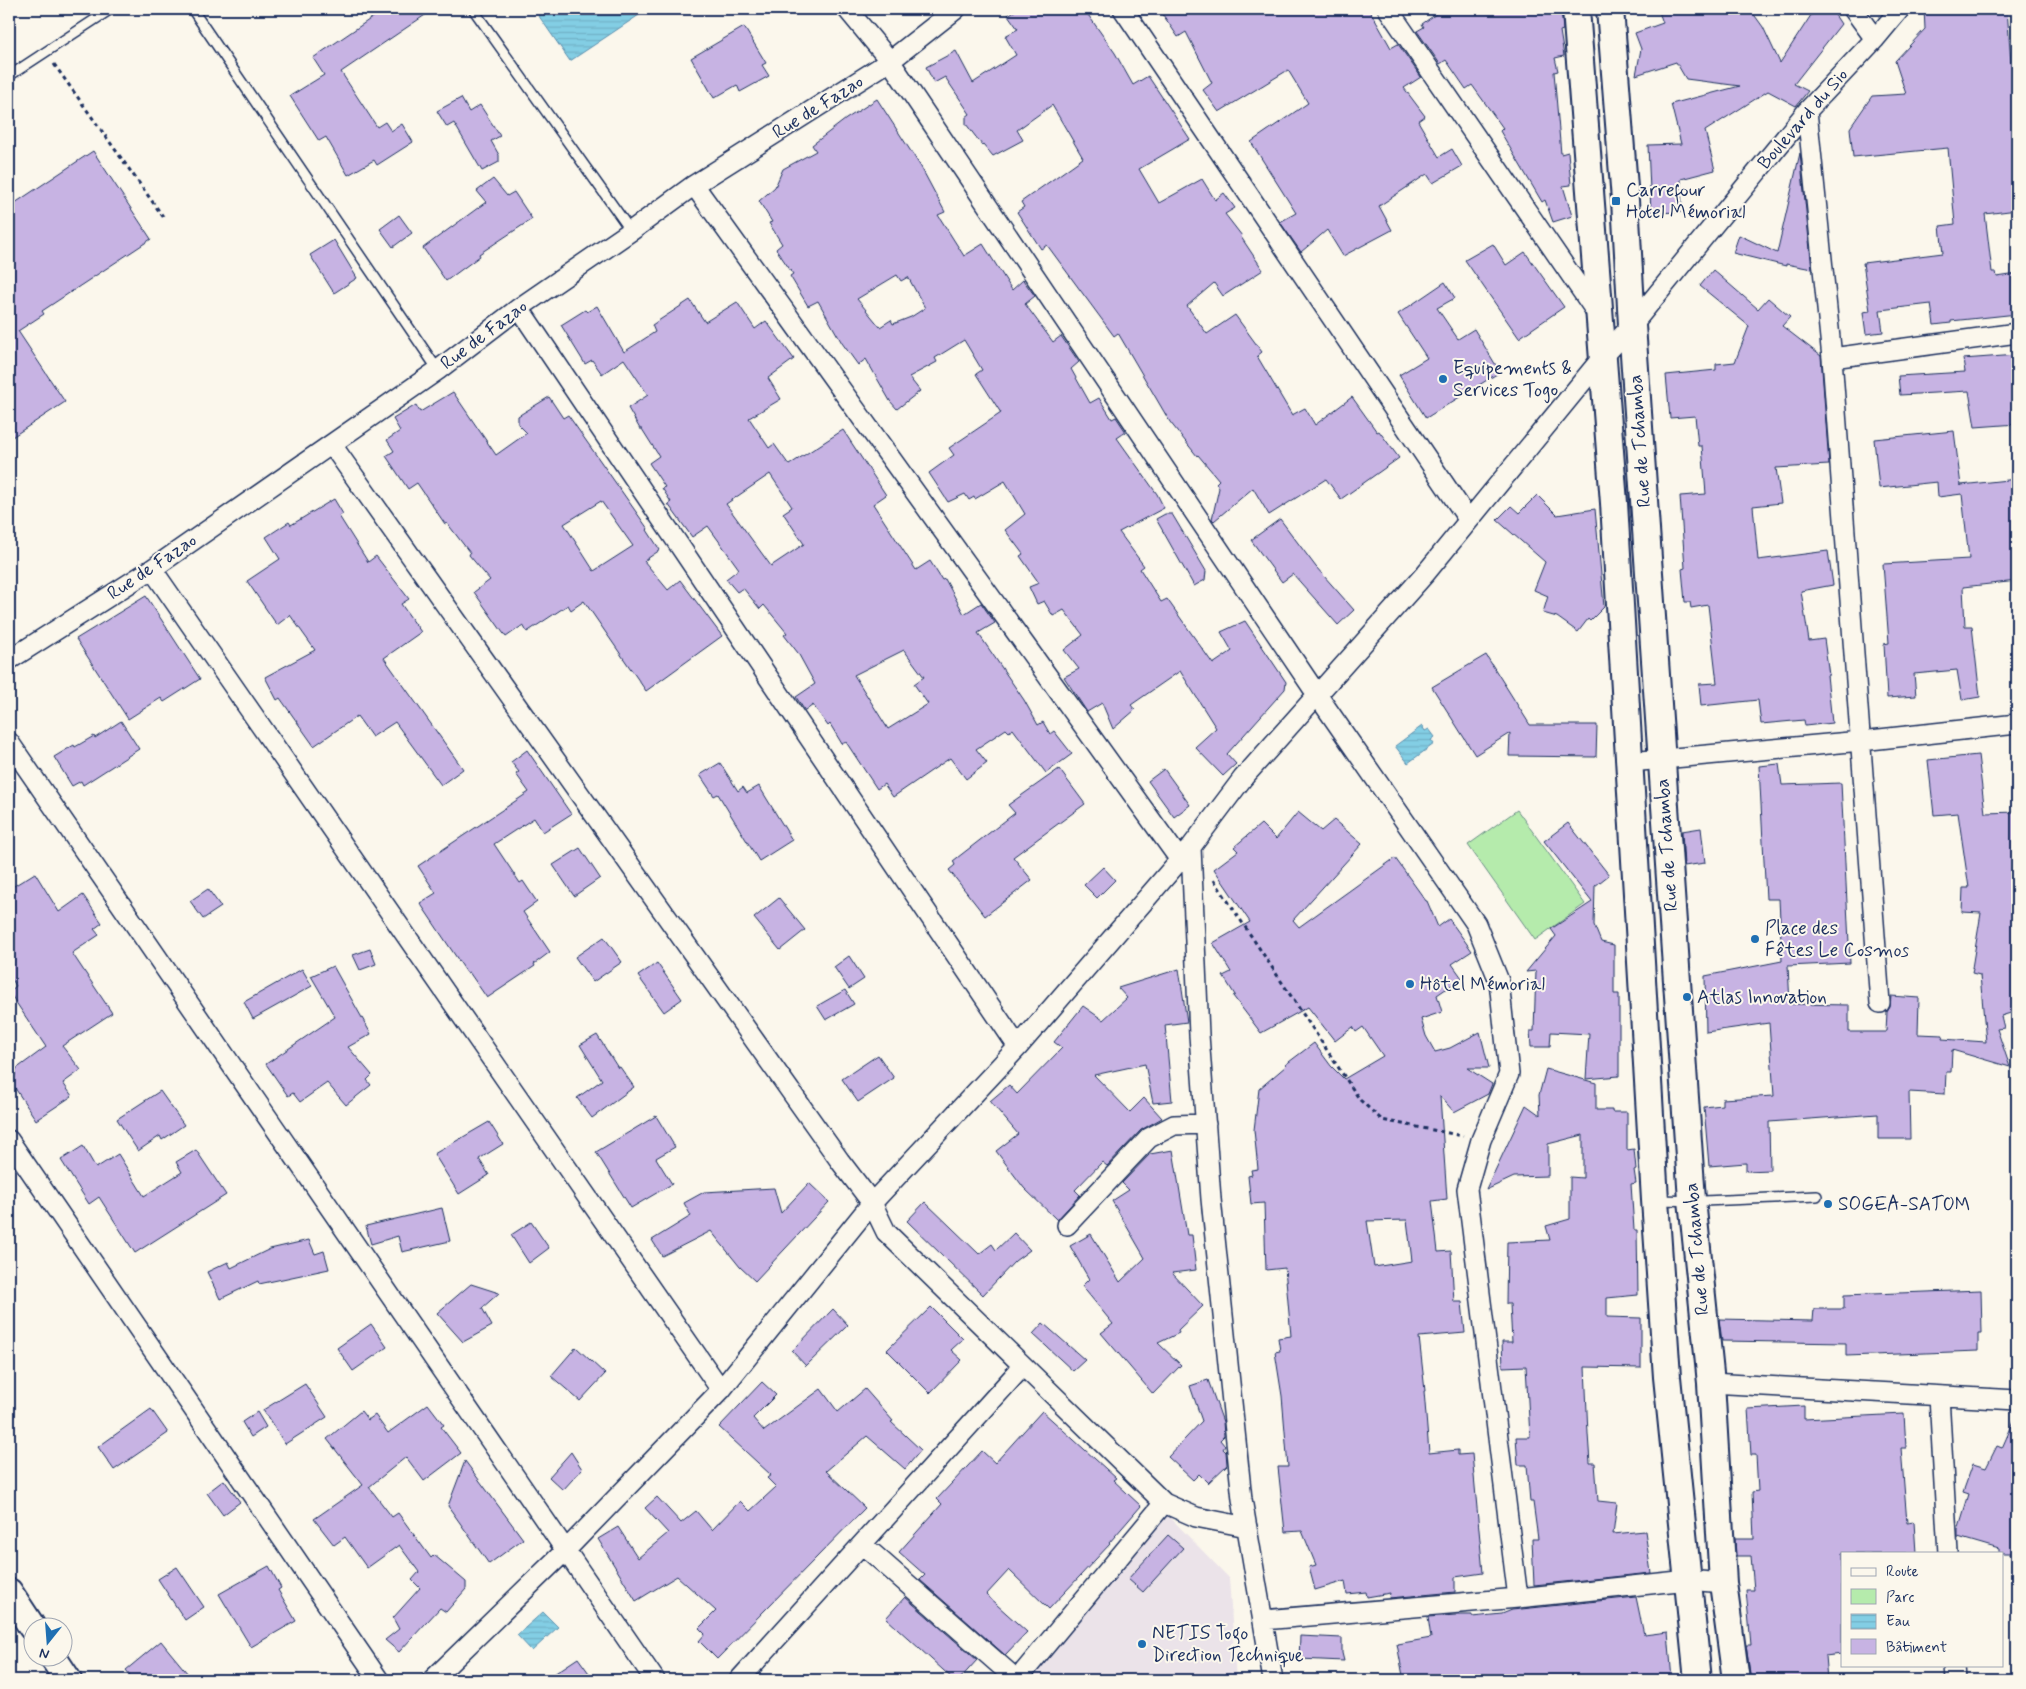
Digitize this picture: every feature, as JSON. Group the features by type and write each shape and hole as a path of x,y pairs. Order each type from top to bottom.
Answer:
{"street":[{"path":"847,9 890,61 1318,696 1476,924 1489,953 1499,982 1509,1074 1481,1140 1467,1189 1518,1598"},
{"name":"Rue de Fazao","path":"9,660 152,569 438,370 519,308 694,185 890,61 956,9"},
{"path":"1123,9 1468,519"},
{"path":"1388,9 1599,316"},
{"name":"Rue de Tchamba","path":"1576,9 1614,513 1655,1200 1668,1378 1698,1680"},
{"name":"Rue de Tchamba","path":"1610,9 1625,200 1661,760 1692,1200 1711,1383 1723,1583 1736,1680"},
{"path":"1853,9 1875,39"},
{"name":"Boulevard du Sio","path":"432,1680 565,1551 720,1390 872,1203 1018,1047 1186,853 1243,778 1425,574 1468,519 1601,359 1632,325 1807,111 1875,39 1900,9"},
{"path":"1807,111 1832,358 1880,1003"},
{"path":"694,185 1186,853 1211,1199 1242,1499 1273,1680"},
{"path":"519,308 1018,1047"},
{"path":"1832,358 2017,333"},
{"path":"332,445 840,1161 872,1203 886,1232 1164,1503 1196,1517 1247,1527"},
{"path":"152,569 720,1390"},
{"path":"1630,762 1861,741 2017,724"},
{"path":"9,742 655,1680"},
{"path":"1067,1226 1149,1138 1174,1125 1206,1124"},
{"path":"9,1140 378,1680"},
{"path":"739,1680 1023,1366"},
{"path":"1711,1383 2017,1400"},
{"path":"1939,1396 1948,1552"},
{"path":"862,1544 1017,1680 1164,1503"},
{"path":"1263,1620 1518,1598 1688,1580 1723,1583"},
{"path":"9,1592 25,1616"},
{"path":"59,1666 68,1680"},
{"path":"1954,1666 1955,1680"}],"lane":[{"path":"9,76 111,9"},
{"path":"192,9 438,370"},
{"path":"473,9 631,231"},
{"path":"1655,1200 1817,1196"}],"path":[{"path":"45,52 164,218"},
{"path":"1213,879 1360,1100 1382,1120 1481,1140"}],"shaded area":[{"path":"1163,1510 1229,1578 1236,1680 1037,1680 1035,1665"}],"green space":[{"path":"1517,810 1585,904 1535,940 1468,845"}],"water":[{"path":"534,9 648,9 570,61"},
{"path":"1422,726 1425,731 1429,729 1435,737 1431,740 1434,744 1408,763 1395,746"},
{"path":"543,1612 558,1627 532,1651 517,1635"}],"building":[{"path":"385,9 434,9 341,72 377,127 385,122 391,131 402,124 413,142 377,165 374,160 348,175 326,137 319,141 290,96 324,75 313,58"},
{"path":"1018,9 1084,9 1115,53 1133,85 1148,76 1190,139 1139,169 1159,203 1202,179 1215,200 1224,193 1235,208 1225,214 1242,236 1263,270 1223,296 1214,283 1187,306 1207,334 1235,315 1262,352 1257,356 1292,415 1305,408 1315,425 1352,397 1377,432 1379,431 1399,458 1341,499 1326,479 1269,515 1253,488 1214,521 1212,519 1219,488 1216,483 1219,480 1170,422 1118,333 1114,336 1047,245 1041,249 1017,212 1024,207 1021,202 1083,158 1052,105 1017,130 1023,140 993,156 966,124 966,117 970,114 945,77 934,83 926,67 956,51 973,83 1016,55 1005,36 1018,29 1008,15"},
{"path":"1159,9 1369,9 1391,48 1398,44 1421,77 1404,88 1425,116 1418,121 1439,157 1452,149 1462,166 1433,183 1427,174 1379,206 1392,230 1343,256 1327,230 1301,252 1280,222 1296,213 1251,142 1308,103 1288,70 1219,112 1203,90 1212,83 1186,32 1178,37"},
{"path":"1443,9 1561,9 1563,30 1560,31 1564,56 1555,58 1558,71 1554,72 1561,154 1568,152 1571,185 1563,186 1572,216 1553,222 1545,200 1542,202 1500,131 1503,128 1472,85 1466,89 1446,60 1440,64 1417,31 1424,27 1422,24"},
{"path":"1658,9 1750,9 1763,27 1780,63 1815,9 1831,9 1841,24 1794,84 1808,91 1796,106 1768,91 1705,131 1715,170 1681,179 1682,212 1651,213 1648,145 1681,144 1671,104 1740,86 1686,79 1676,62 1636,75 1641,49 1635,33 1663,23"},
{"path":"1924,9 2007,9 2011,63 2017,62 2017,210 1985,214 1992,272 1996,272 1997,277 2017,274 2017,314 1951,321 1951,323 1934,325 1931,304 1880,310 1883,332 1866,334 1863,312 1870,311 1863,263 1943,253 1940,226 1955,224 1948,148 1853,157 1850,128 1872,96 1906,94 1895,61 1925,29"},
{"path":"744,27 766,63 762,65 769,76 740,92 737,85 714,98 691,58"},
{"path":"461,98 469,112 480,105 500,136 491,141 499,155 499,162 482,171 454,123 447,127 437,111"},
{"path":"877,99 921,167 945,212 938,215 964,256 983,244 1012,290 1023,280 1035,296 1025,304 1053,342 1061,336 1079,362 1071,369 1090,403 1099,398 1112,419 1116,417 1126,432 1117,438 1157,494 1164,508 1119,532 1144,566 1140,569 1161,602 1167,599 1213,664 1232,651 1221,632 1245,621 1286,682 1285,689 1227,754 1236,764 1223,776 1195,747 1216,728 1180,671 1131,705 1135,710 1113,729 1102,703 1087,712 1064,677 1079,669 1064,650 1083,635 1064,610 1053,616 1044,601 1037,604 1029,587 1039,583 1020,556 1023,554 1005,530 1025,514 1005,481 975,499 974,497 969,500 965,494 948,502 929,473 954,455 949,448 1001,413 976,374 982,370 964,340 935,358 937,362 909,377 920,391 897,409 890,401 866,359 858,365 842,343 818,301 808,306 790,276 793,274 776,249 782,244 769,223 772,222 759,201 775,187 783,169 816,151 812,145 846,119","holes":["897,275 901,281 908,277 925,308 911,317 893,324 891,320 880,327 857,299"]},
{"path":"93,151 151,239 42,311 44,314 18,331 65,402 9,439 9,207"},
{"path":"1800,153 1812,269 1786,264 1786,266 1733,253 1739,235 1777,253"},
{"path":"493,179 507,196 514,192 532,219 479,254 480,256 446,281 423,248 486,202 477,191"},
{"path":"399,215 412,233 393,247 380,229"},
{"path":"334,240 357,278 334,293 310,255"},
{"path":"1493,244 1506,265 1525,252 1564,307 1519,338 1465,260"},
{"path":"1713,270 1758,309 1768,298 1790,317 1782,326 1821,356 1829,465 1776,468 1781,503 1753,506 1758,560 1828,551 1833,585 1801,591 1809,641 1824,639 1829,675 1827,675 1832,723 1805,726 1804,720 1761,724 1758,700 1701,706 1699,684 1717,683 1708,605 1691,608 1690,602 1685,602 1682,569 1685,568 1680,496 1706,494 1702,446 1698,446 1695,416 1670,418 1666,375 1716,370 1716,364 1735,362 1749,326 1700,286"},
{"path":"1445,282 1455,298 1437,308 1458,339 1474,329 1500,372 1426,418 1399,375 1427,358 1398,314"},
{"path":"690,300 705,322 737,302 755,329 766,321 794,359 768,378 781,399 749,418 769,448 774,444 789,465 843,430 886,495 873,504 916,570 930,561 942,580 945,579 964,614 981,603 995,623 978,633 1024,700 1038,725 1043,722 1050,734 1054,731 1072,754 1046,773 1013,729 1009,732 1006,729 976,749 987,763 966,779 950,758 893,797 884,784 877,789 846,742 842,744 830,724 828,726 813,705 805,711 796,697 815,684 798,653 784,635 787,633 764,605 760,609 743,588 737,592 726,579 739,569 708,526 692,537 668,504 671,502 662,488 665,487 649,463 659,456 628,408 648,395 624,359 602,374 592,360 585,364 561,325 585,310 587,312 597,306 624,352 655,332 652,325","holes":["770,474 792,507 783,513 804,544 771,566 726,504","904,650 924,677 914,684 928,704 888,729 854,675"]},
{"path":"2017,355 2017,424 1975,427 1969,391 1900,395 1898,376 1965,372 1963,359"},
{"path":"453,392 496,455 527,433 518,424 518,416 549,397 563,418 568,415 648,529 660,550 644,561 668,590 680,580 722,636 646,691 584,601 571,610 568,605 527,632 523,625 506,637 474,592 490,580 469,555 470,553 447,523 445,524 417,483 408,489 386,456 394,451 387,440 400,431 393,419 416,405 420,412","holes":["601,501 633,546 594,571 564,524"]},
{"path":"1954,431 1961,486 2017,479 2017,581 1963,587 1965,626 1972,626 1980,697 1962,700 1957,670 1914,674 1916,696 1887,698 1884,644 1889,643 1883,564 1969,559 1962,494 1938,497 1937,482 1879,488 1874,439"},
{"path":"1537,495 1557,515 1595,509 1604,607 1590,621 1588,619 1578,632 1557,617 1543,613 1548,596 1534,590 1545,562 1497,520 1511,506 1519,513"},
{"path":"334,499 343,514 339,516 368,562 376,556 409,599 401,604 421,632 384,658 463,769 441,785 395,722 372,737 357,716 314,746 280,698 277,700 265,677 315,650 290,615 277,625 247,581 280,559 266,537 289,522 291,525"},
{"path":"1165,514 1172,514 1206,571 1205,580 1194,586 1156,519"},
{"path":"1280,519 1316,567 1354,610 1338,625 1293,574 1282,582 1251,540"},
{"path":"146,596 200,679 164,702 161,698 128,719 76,639"},
{"path":"1486,655 1530,725 1597,725 1596,757 1509,756 1510,733 1475,755 1432,687"},
{"path":"121,721 139,749 83,785 81,781 72,786 54,757 74,745 75,747 94,736 95,738"},
{"path":"527,750 571,814 543,832 534,818 494,844 520,883 523,881 537,902 523,912 550,952 534,964 535,966 487,998 469,972 467,973 420,903 436,893 418,866 529,792 516,774 519,772 511,762"},
{"path":"1978,755 1985,813 2017,812 2017,1011 2001,1016 2004,1028 1997,1029 2010,1067 1952,1050 1951,1072 1946,1072 1945,1094 1909,1092 1910,1139 1878,1139 1878,1114 1769,1122 1770,1170 1746,1171 1746,1163 1709,1166 1704,1107 1722,1105 1722,1099 1774,1096 1769,1023 1706,1032 1705,976 1782,961 1779,899 1766,899 1759,766 1779,764 1782,785 1841,783 1850,963 1788,966 1790,1004 1849,1005 1849,1032 1886,1032 1887,1012 1890,1007 1891,996 1919,998 1918,1034 1943,1035 1942,1039 1986,1042 1980,975 1972,973 1981,913 1962,912 1963,888 1969,888 1958,813 1934,815 1928,760"},
{"path":"720,763 738,791 743,787 747,793 759,786 792,840 759,861 718,794 714,796 700,775"},
{"path":"1059,769 1085,804 1013,857 1032,880 985,916 949,870 955,865 953,861 1015,813 1008,805"},
{"path":"1164,769 1190,805 1174,817 1148,781"},
{"path":"1298,812 1321,831 1334,820 1362,844 1293,920 1299,927 1395,858 1427,901 1438,927 1449,919 1472,951 1452,964 1462,978 1437,995 1442,1012 1421,1019 1426,1036 1435,1052 1450,1048 1480,1032 1489,1068 1467,1068 1492,1084 1488,1094 1454,1112 1440,1096 1447,1199 1432,1201 1438,1252 1451,1251 1454,1302 1462,1302 1465,1333 1419,1337 1429,1453 1458,1450 1458,1455 1472,1454 1483,1573 1455,1577 1455,1592 1389,1598 1390,1593 1367,1597 1366,1592 1347,1594 1345,1581 1315,1590 1309,1567 1316,1565 1302,1531 1285,1532 1278,1467 1288,1467 1282,1396 1275,1352 1280,1351 1278,1338 1291,1336 1285,1268 1266,1270 1264,1203 1251,1204 1248,1176 1252,1175 1251,1170 1258,1169 1254,1130 1259,1089 1285,1065 1314,1043 1331,1066 1344,1079 1383,1056 1363,1027 1356,1032 1353,1027 1335,1041 1308,1007 1261,1033 1233,996 1235,995 1223,976 1231,972 1213,943 1250,922 1214,869 1238,851 1234,847 1261,824 1276,839","holes":["1407,1220 1412,1261 1374,1267 1367,1221"]},
{"path":"1568,823 1609,875 1595,886 1594,925 1601,942 1614,945 1614,994 1619,994 1619,1076 1586,1079 1589,1034 1551,1032 1550,1047 1531,1047 1530,1031 1534,1031 1536,971 1526,972 1556,936 1551,929 1592,902 1544,841"},
{"path":"1701,828 1705,863 1684,866 1682,831"},
{"path":"580,848 600,878 574,896 553,865"},
{"path":"1103,867 1115,880 1097,898 1084,885"},
{"path":"35,873 59,912 83,895 102,923 94,929 99,935 72,953 112,1013 62,1046 81,1070 63,1083 72,1096 36,1120 13,1085 16,1069 46,1047 9,992 16,986 9,974 9,889"},
{"path":"208,889 221,907 203,919 190,901"},
{"path":"779,898 805,930 780,950 754,918"},
{"path":"604,937 622,962 593,982 575,957"},
{"path":"370,949 376,964 360,970 353,955"},
{"path":"849,956 864,979 849,989 834,967"},
{"path":"657,963 682,999 664,1012 638,976"},
{"path":"333,966 371,1034 348,1047 372,1075 367,1080 371,1085 346,1105 327,1083 300,1102 293,1093 288,1096 266,1064 335,1017 311,976"},
{"path":"302,969 312,986 253,1019 244,1002"},
{"path":"1179,969 1187,1022 1165,1025 1172,1101 1153,1103 1145,1064 1094,1075 1130,1112 1144,1098 1162,1118 1141,1130 1107,1166 1102,1162 1075,1190 1080,1195 1057,1220 1024,1188 996,1151 1018,1134 990,1101 1009,1085 1017,1094 1062,1048 1054,1042 1083,1006 1103,1020 1127,998 1118,988"},
{"path":"845,990 854,1004 826,1020 817,1006"},
{"path":"597,1035 618,1068 620,1067 634,1087 592,1118 577,1098 602,1080 580,1045"},
{"path":"878,1055 894,1078 858,1102 842,1079"},
{"path":"1546,1069 1596,1083 1596,1110 1627,1112 1627,1150 1634,1149 1636,1169 1634,1170 1636,1183 1631,1184 1634,1230 1637,1230 1638,1295 1607,1298 1607,1317 1641,1318 1641,1368 1585,1367 1588,1434 1590,1463 1595,1463 1598,1501 1617,1503 1613,1534 1645,1531 1651,1573 1534,1585 1532,1539 1538,1539 1533,1502 1530,1502 1527,1465 1518,1465 1516,1437 1530,1437 1526,1366 1503,1367 1502,1342 1512,1342 1510,1304 1506,1304 1507,1242 1550,1240 1546,1226 1570,1219 1570,1177 1583,1178 1583,1135 1548,1144 1548,1176 1514,1177 1486,1190 1526,1105 1540,1115 1539,1095"},
{"path":"160,1091 184,1125 162,1140 160,1136 138,1151 117,1119"},
{"path":"656,1116 675,1147 656,1158 672,1184 631,1208 596,1152"},
{"path":"489,1122 503,1144 479,1159 489,1175 459,1194 434,1154"},
{"path":"83,1146 96,1168 118,1154 144,1196 182,1172 176,1162 196,1150 226,1195 135,1253 99,1197 89,1204 61,1160"},
{"path":"1173,1150 1187,1235 1192,1235 1196,1270 1172,1273 1203,1306 1178,1330 1179,1333 1158,1343 1181,1365 1153,1394 1101,1333 1113,1324 1082,1286 1089,1279 1070,1246 1091,1234 1120,1282 1145,1258 1112,1201 1129,1190 1122,1183 1150,1154"},
{"path":"809,1183 829,1202 755,1281 740,1267 711,1231 662,1256 652,1240 691,1216 684,1203 704,1192 774,1188 781,1213"},
{"path":"925,1202 979,1254 992,1244 996,1250 1014,1233 1030,1250 1015,1261 983,1295 907,1221"},
{"path":"442,1208 450,1241 402,1252 398,1236 371,1244 366,1226"},
{"path":"531,1222 549,1248 529,1263 511,1235"},
{"path":"309,1240 315,1254 324,1251 329,1269 259,1284 258,1281 220,1299 207,1272 228,1262 231,1268 270,1249"},
{"path":"471,1284 499,1293 482,1308 492,1326 463,1342 437,1313"},
{"path":"1981,1290 1982,1333 1978,1333 1978,1351 1846,1356 1846,1343 1722,1341 1719,1319 1813,1321 1814,1309 1844,1309 1844,1295"},
{"path":"931,1307 963,1339 951,1350 962,1360 930,1393 887,1350"},
{"path":"833,1309 848,1325 806,1366 792,1351"},
{"path":"1043,1323 1085,1360 1073,1371 1033,1334"},
{"path":"371,1324 387,1347 353,1371 337,1348"},
{"path":"576,1347 605,1374 580,1401 551,1376"},
{"path":"1208,1380 1223,1422 1224,1436 1220,1440 1225,1446 1223,1449 1226,1452 1227,1465 1208,1483 1199,1474 1193,1480 1168,1457 1202,1421 1190,1386"},
{"path":"762,1382 776,1395 753,1418 764,1431 821,1389 838,1412 865,1389 893,1421 891,1422 921,1450 905,1469 867,1436 826,1471 865,1508 717,1659 699,1641 705,1634 699,1628 716,1611 677,1576 636,1601 598,1539 618,1527 638,1558 668,1533 645,1508 657,1497 681,1523 696,1511 712,1530 740,1501 750,1511 776,1487 767,1478 771,1475 719,1427"},
{"path":"305,1384 327,1417 285,1444 263,1410"},
{"path":"428,1404 444,1425 441,1427 461,1453 424,1481 406,1457 369,1487 392,1517 398,1513 431,1558 434,1555 466,1582 466,1589 446,1612 440,1608 399,1652 385,1640 399,1629 393,1618 420,1588 412,1580 419,1572 399,1545 367,1568 345,1537 334,1545 314,1519 363,1485 327,1439 361,1411 368,1420 375,1415 388,1433"},
{"path":"1804,1406 1804,1419 1904,1414 1906,1448 1901,1448 1907,1523 1914,1522 1916,1552 1841,1552 1841,1654 1825,1656 1827,1680 1751,1680 1746,1645 1751,1645 1746,1590 1754,1590 1751,1556 1736,1556 1735,1539 1754,1539 1752,1492 1758,1491 1756,1455 1751,1455 1748,1409"},
{"path":"151,1409 168,1433 114,1470 98,1447"},
{"path":"1042,1411 1116,1478 1113,1480 1141,1506 1110,1544 1049,1609 1009,1570 986,1595 1027,1632 1005,1655 920,1580 925,1575 899,1552 942,1504 937,1499 982,1451 995,1463"},
{"path":"257,1412 266,1427 251,1437 242,1422"},
{"path":"2017,1414 2017,1553 1999,1552 1999,1549 1958,1537 1958,1530 1969,1494 1963,1492 1973,1464 1986,1468 1997,1446 2002,1448"},
{"path":"571,1452 582,1469 563,1490 549,1477"},
{"path":"465,1461 523,1539 489,1564 448,1506"},
{"path":"224,1480 240,1502 223,1515 207,1493"},
{"path":"1168,1535 1183,1548 1143,1592 1128,1579"},
{"path":"269,1566 281,1588 278,1590 296,1621 251,1647 219,1594"},
{"path":"177,1567 204,1607 185,1620 158,1579"},
{"path":"905,1597 977,1660 959,1680 954,1680 886,1618"},
{"path":"1636,1597 1644,1635 1668,1632 1672,1680 1488,1680 1487,1677 1461,1680 1420,1680 1403,1676 1397,1644 1431,1638 1428,1617 1472,1615 1472,1617 1502,1614 1512,1610"},
{"path":"1300,1636 1342,1638 1344,1661 1299,1659"},
{"path":"161,1641 193,1680 134,1680 126,1670"},
{"path":"578,1658 594,1680 545,1680"}],"place":[{"name":"Carrefour Hotel Mémorial","path":"1616,201"},
{"name":"Equipements & Services Togo","path":"1443,379"},
{"name":"Place des Fêtes Le Cosmos","path":"1755,939"},
{"name":"Hôtel Mémorial","path":"1410,984"},
{"name":"Atlas Innovation","path":"1687,997"},
{"name":"SOGEA-SATOM","path":"1828,1204"},
{"name":"NETIS Togo Direction Technique","path":"1142,1644"}]}
